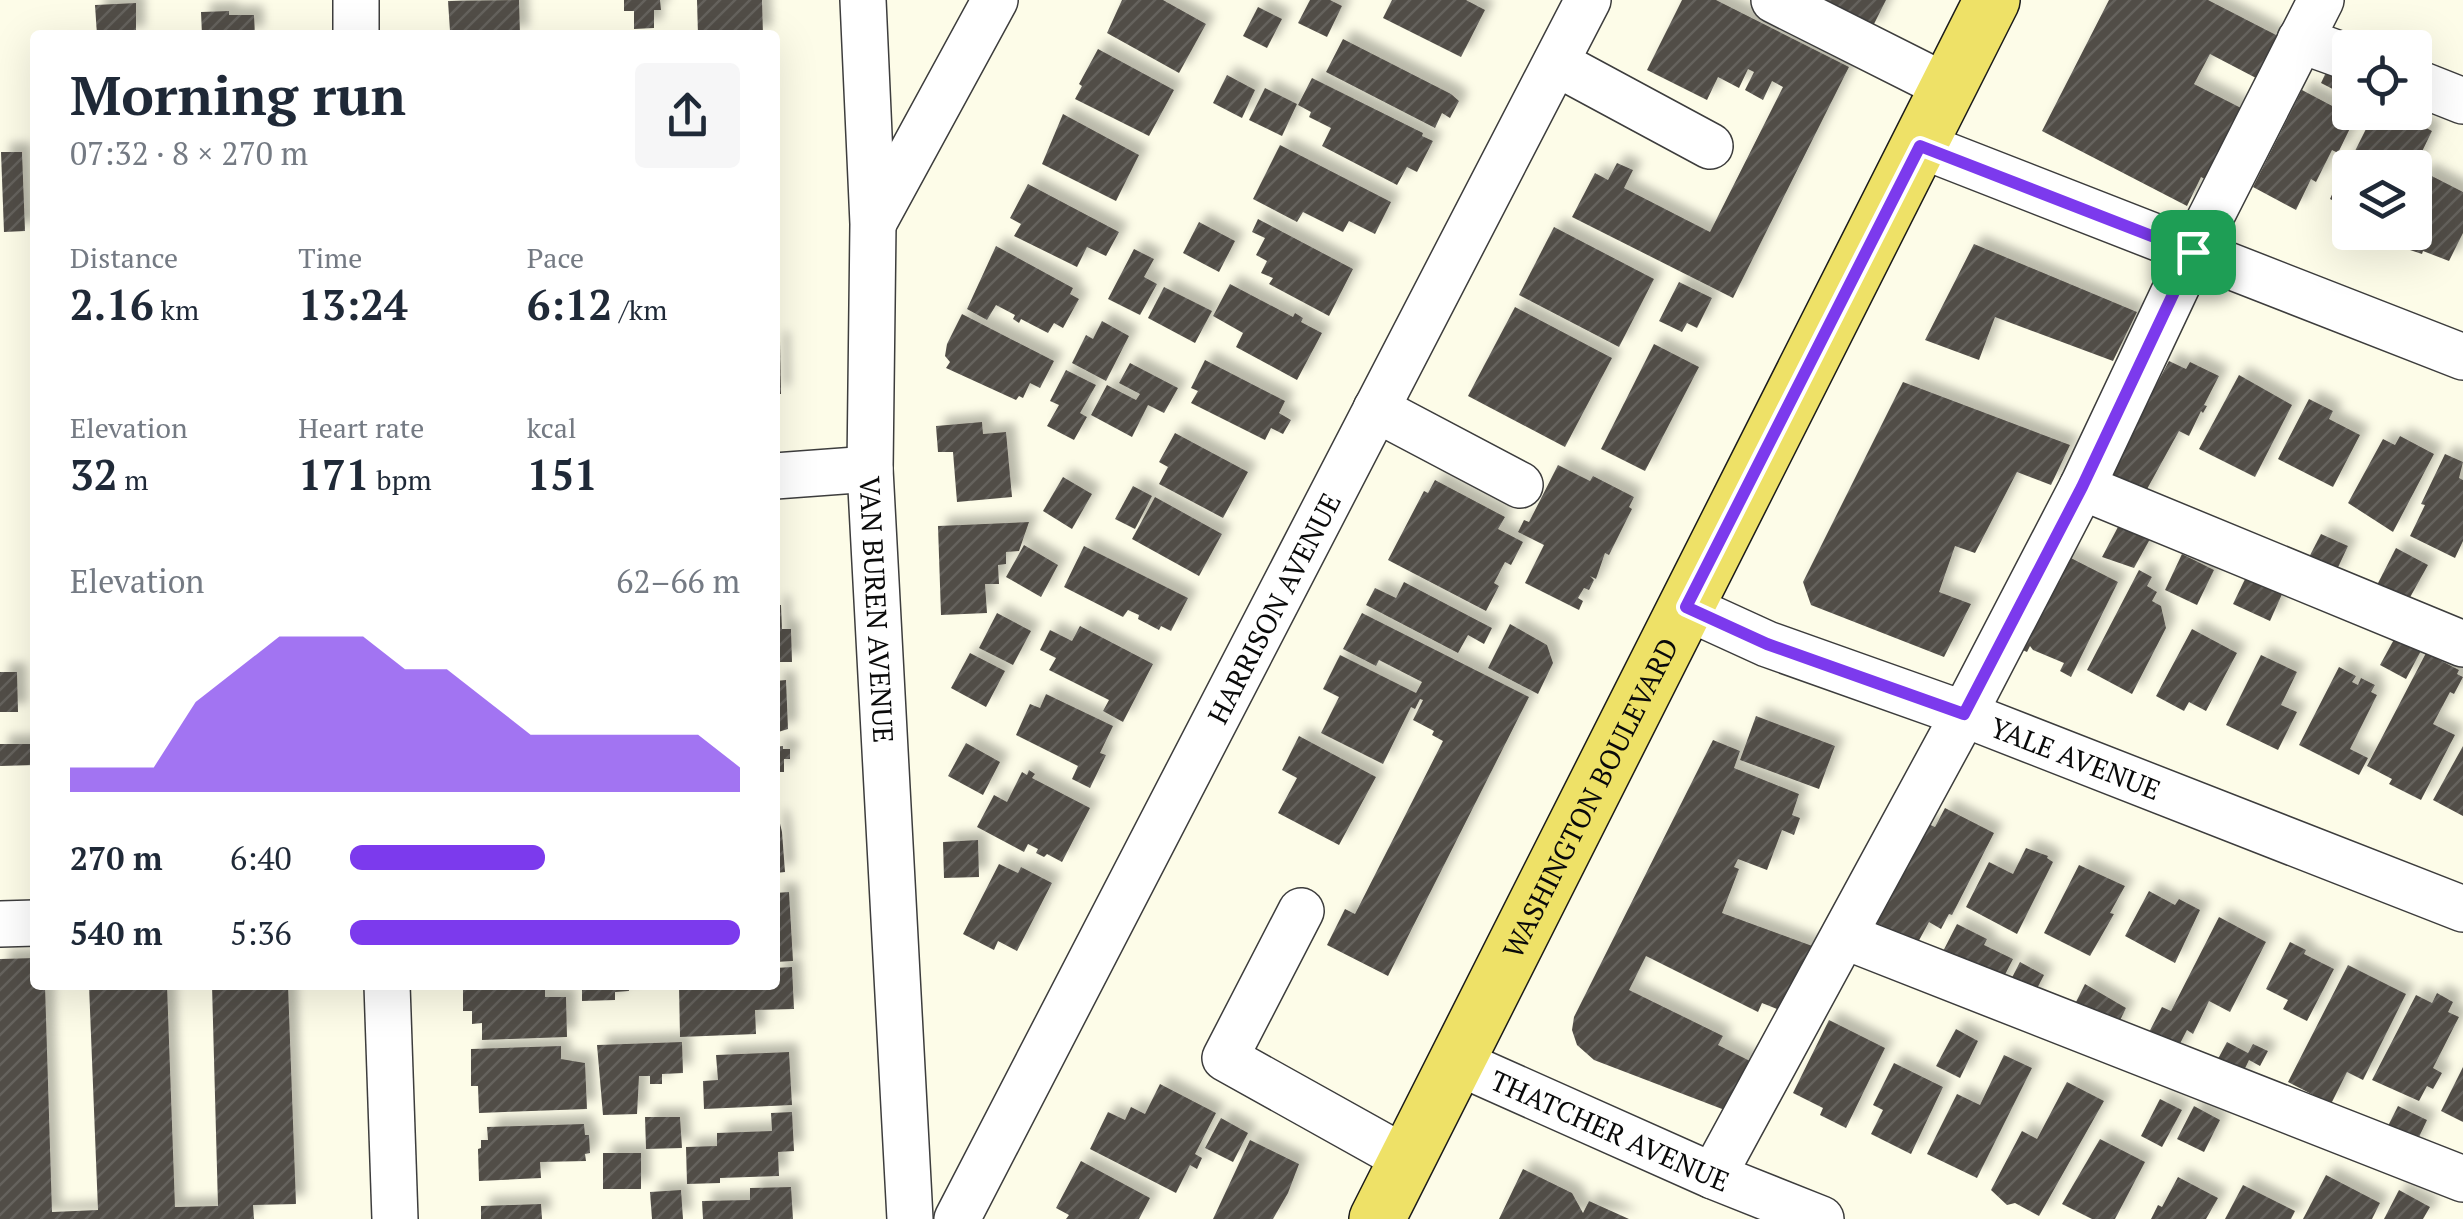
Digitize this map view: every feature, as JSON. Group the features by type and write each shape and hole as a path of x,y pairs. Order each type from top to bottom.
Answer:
{"main road":[{"name":"WASHINGTON BOULEVARD","path":"1376,1219 1992,0"}],"street":[{"path":"356,0 356,30"},
{"name":"VAN BUREN AVENUE","path":"863,0 873,224 870,469 910,1219"},
{"path":"873,224 995,0"},
{"name":"HARRISON AVENUE","path":"957,1219 1588,0"},
{"path":"1774,0 1949,88"},
{"path":"1714,1176 2082,487 2193,252 2321,0"},
{"path":"2300,40 2332,52"},
{"path":"1556,63 1710,146"},
{"path":"2432,89 2463,101"},
{"path":"1920,146 2463,357"},
{"path":"1376,409 1520,485"},
{"path":"780,476 870,469"},
{"path":"2082,487 2463,644"},
{"name":"YALE AVENUE","path":"1686,607 1767,644 1964,714 2463,909"},
{"path":"1301,911 1225,1058 1406,1160"},
{"path":"0,924 30,923"},
{"path":"1844,936 2463,1179"},
{"path":"387,990 395,1219"},
{"name":"THATCHER AVENUE","path":"1455,1060 1820,1219"}],"building":[{"path":"519,0 520,30 450,30 448,1"},
{"path":"624,0 660,0 661,10 654,10 654,28 634,29 634,11 624,11"},
{"path":"697,0 762,0 763,30 698,30"},
{"path":"1122,0 1163,0 1206,24 1179,73 1107,33"},
{"path":"1310,0 1330,0 1342,6 1327,37 1298,23"},
{"path":"1392,0 1466,0 1485,10 1461,57 1383,18"},
{"path":"1682,0 1716,0 1849,67 1733,298 1572,217 1595,173 1608,180 1617,163 1633,170 1624,188 1710,232 1783,87 1772,81 1763,100 1745,90 1754,72 1748,69 1739,88 1718,77 1707,100 1647,70"},
{"path":"1810,0 1886,0 1871,30"},
{"path":"2109,0 2208,0 2278,36 2256,78 2210,54 2194,84 2243,109 2207,180 2201,177 2187,206 2042,131"},
{"path":"136,3 136,30 97,30 95,5"},
{"path":"1258,7 1282,19 1267,48 1243,36"},
{"path":"201,12 254,15 255,30 202,30"},
{"path":"1343,39 1451,94 1459,101 1450,118 1442,113 1435,128 1326,72"},
{"path":"1098,49 1174,90 1149,136 1075,99"},
{"path":"2330,64 2332,65 2332,89 2321,83"},
{"path":"1227,75 1255,90 1242,118 1213,103"},
{"path":"1312,78 1433,141 1417,172 1407,167 1397,185 1322,146 1331,128 1309,117 1311,112 1298,105"},
{"path":"1265,88 1297,104 1282,136 1249,120"},
{"path":"2302,90 2332,106 2332,130 2349,130 2339,150 2332,150 2316,182 2311,179 2296,210 2253,187"},
{"path":"1063,114 1139,155 1116,201 1042,164"},
{"path":"2366,130 2432,131 2423,150 2356,150"},
{"path":"1280,145 1391,202 1375,234 1349,221 1343,232 1303,212 1297,222 1253,199"},
{"path":"1,152 22,152 25,231 4,232"},
{"path":"2432,176 2463,192 2463,233 2449,261 2423,251 2422,254 2410,250 2432,250"},
{"path":"1028,184 1119,232 1106,256 1087,247 1077,267 1014,236 1021,224 1010,218"},
{"path":"1258,219 1353,269 1329,316 1269,284 1273,278 1261,273 1267,261 1256,255 1265,238 1252,232"},
{"path":"1199,222 1235,241 1219,272 1183,253"},
{"path":"1554,227 1654,279 1619,347 1519,295"},
{"path":"1974,244 2137,312 2113,361 1995,317 1979,360 1925,340"},
{"path":"996,246 1073,288 1070,294 1079,299 1063,328 1054,323 1048,333 1021,319 1019,323 1013,319 1015,315 996,305 987,320 967,309"},
{"path":"1134,249 1154,259 1144,277 1157,284 1140,315 1108,299"},
{"path":"1679,282 1712,298 1697,328 1687,323 1682,332 1659,321"},
{"path":"1230,284 1293,317 1295,313 1303,318 1301,322 1322,333 1297,380 1236,347 1243,333 1213,316"},
{"path":"1164,287 1212,311 1195,343 1148,318"},
{"path":"1515,307 1612,358 1565,447 1468,396"},
{"path":"962,314 1054,361 1040,388 1030,383 1023,398 1019,396 1016,400 946,368 950,362 945,356 947,344"},
{"path":"1102,321 1129,336 1106,381 1072,363 1086,335 1093,339"},
{"path":"1654,344 1699,367 1645,471 1601,449"},
{"path":"1205,360 1285,401 1279,413 1291,420 1283,434 1271,428 1265,440 1191,403 1198,391 1191,388"},
{"path":"2169,361 2186,369 2190,362 2219,376 2189,436 2179,431 2141,500 2105,481"},
{"path":"1130,363 1178,388 1164,413 1148,405 1132,437 1091,415 1107,385 1136,400 1140,394 1119,383"},
{"path":"1066,370 1096,385 1080,413 1087,417 1074,440 1047,426 1059,405 1050,401"},
{"path":"2239,375 2292,405 2255,477 2199,449"},
{"path":"1903,382 2070,445 2051,485 2017,472 1975,553 1955,546 1939,592 1971,604 1944,657 1811,605 1803,582"},
{"path":"2309,399 2333,411 2329,419 2360,435 2333,487 2278,459"},
{"path":"982,422 983,434 1006,432 1012,497 957,502 953,452 938,452 936,426"},
{"path":"1175,433 1248,472 1223,518 1159,484 1168,467 1159,462"},
{"path":"2400,436 2434,454 2393,532 2348,503 2383,439 2395,445"},
{"path":"2445,454 2463,462 2459,478 2463,480 2463,541 2455,558 2410,536"},
{"path":"1558,465 1590,481 1593,476 1634,497 1629,507 1632,509 1609,555 1605,553 1596,579 1590,576 1594,580 1589,590 1584,588 1578,598 1583,601 1579,610 1525,583 1544,545 1518,532 1524,520 1529,522"},
{"path":"1063,477 1092,494 1072,529 1043,511"},
{"path":"1435,480 1505,517 1498,529 1523,542 1511,565 1505,562 1494,583 1499,586 1486,611 1388,560 1424,491 1428,493"},
{"path":"1133,486 1152,496 1135,529 1115,519"},
{"path":"1155,497 1222,534 1199,576 1132,539"},
{"path":"1029,522 1019,551 1006,552 1006,564 998,565 999,584 985,584 987,613 941,615 938,526"},
{"path":"2118,527 2150,539 2134,568 2102,557"},
{"path":"2321,534 2348,546 2333,578 2305,565"},
{"path":"1024,545 1058,565 1041,597 1006,577"},
{"path":"1084,546 1188,598 1171,631 1161,626 1159,630 1128,610 1123,617 1064,587"},
{"path":"2396,548 2428,565 2408,601 2377,585"},
{"path":"2063,554 2118,582 2071,677 2060,671 2064,663 2030,646 2027,652 2016,647"},
{"path":"2182,554 2214,570 2197,605 2165,590"},
{"path":"2139,570 2152,577 2147,586 2157,592 2152,601 2161,606 2166,628 2132,694 2087,670"},
{"path":"2247,575 2283,592 2270,621 2233,604"},
{"path":"1404,582 1492,628 1484,644 1468,635 1458,653 1366,605 1375,588 1396,598"},
{"path":"780,605 782,629 791,629 792,662 780,662"},
{"path":"997,613 1031,631 1013,665 979,648"},
{"path":"1362,613 1529,697 1388,976 1327,945 1345,909 1355,914 1443,741 1432,735 1434,731 1413,720 1423,700 1420,699 1415,709 1411,707 1383,764 1321,733 1339,697 1323,689 1340,655 1416,693 1422,682 1379,660 1376,666 1343,649"},
{"path":"1510,624 1547,645 1553,663 1538,694 1488,668"},
{"path":"1080,626 1153,664 1123,722 1103,711 1109,700 1049,670 1056,658 1040,650 1050,630 1072,641"},
{"path":"2192,629 2237,653 2206,711 2189,702 2184,711 2156,696"},
{"path":"2397,634 2423,647 2406,679 2380,665"},
{"path":"970,653 1005,671 986,707 951,688"},
{"path":"2426,653 2459,670 2457,674 2463,677 2433,724 2455,735 2421,800 2389,784 2392,779 2367,766"},
{"path":"2261,655 2297,672 2281,705 2297,712 2278,750 2226,725"},
{"path":"2339,667 2356,676 2352,682 2358,685 2361,678 2375,685 2371,692 2377,695 2350,749 2368,758 2359,775 2299,745"},
{"path":"0,672 17,672 18,712 0,712"},
{"path":"786,680 788,729 780,731 780,681"},
{"path":"1046,694 1113,726 1100,753 1106,755 1090,788 1072,779 1078,766 1016,735 1030,704 1040,708"},
{"path":"1756,716 1835,746 1819,789 1740,760"},
{"path":"1299,736 1376,777 1339,845 1278,813 1297,778 1282,770"},
{"path":"1713,740 1740,751 1734,768 1799,794 1792,815 1800,818 1794,835 1782,830 1767,870 1738,859 1734,867 1739,869 1722,913 1815,947 1782,1011 1762,1003 1758,1012 1646,956 1629,990 1723,1036 1718,1045 1754,1063 1730,1112 1594,1060 1577,1045 1572,1030 1574,1017"},
{"path":"966,743 1000,762 983,795 948,776"},
{"path":"0,744 30,744 30,765 0,766"},
{"path":"780,746 790,749 790,759 784,759 784,772 780,772"},
{"path":"2463,746 2463,816 2433,800"},
{"path":"1029,770 1035,774 1032,778 1090,808 1062,862 1036,853 1038,849 1028,844 1024,852 977,827 994,795 1007,802 1022,772 1027,775"},
{"path":"1945,808 1994,833 1952,915 1941,929 1929,922 1917,944 1876,923 1926,823 1935,827"},
{"path":"780,823 782,832 785,872 780,872"},
{"path":"978,840 979,877 944,878 943,842"},
{"path":"2026,848 2048,856 2053,862 2017,934 1966,907 1989,862 2013,874"},
{"path":"999,864 1018,873 1021,867 1052,883 1017,951 998,941 994,950 963,934"},
{"path":"2079,865 2125,886 2090,956 2044,933"},
{"path":"2149,891 2175,905 2179,899 2200,910 2175,963 2125,936"},
{"path":"789,892 793,961 780,962 780,893"},
{"path":"2219,917 2266,942 2230,1012 2209,1001 2193,1034 2187,1030 2171,1061 2142,1046 2162,1007 2171,1011"},
{"path":"1957,924 1987,939 1984,945 2013,959 1995,994 1936,965"},
{"path":"2290,942 2334,969 2307,1021 2283,1009 2288,1000 2266,989"},
{"path":"30,958 30,990 45,990 52,1212 98,1210 89,990 167,990 175,1207 218,1206 212,990 288,990 296,1204 253,1205 254,1219 0,1219 0,959"},
{"path":"2020,962 2044,975 2028,1006 2003,995"},
{"path":"2348,965 2406,994 2363,1080 2347,1072 2331,1104 2288,1082"},
{"path":"792,967 794,1009 755,1010 756,1034 680,1037 679,990 780,990 780,968"},
{"path":"2085,984 2126,1008 2114,1033 2068,1018"},
{"path":"463,990 545,990 545,997 566,997 567,1037 482,1040 482,1023 472,1024 472,1011 463,1011"},
{"path":"582,990 629,990 615,992 615,1000 582,1001"},
{"path":"2437,993 2453,1002 2448,1012 2459,1017 2433,1068 2442,1073 2433,1089 2427,1086 2419,1101 2372,1080 2416,995 2432,1003"},
{"path":"1829,1020 1885,1048 1846,1128 1820,1115 1823,1108 1793,1093"},
{"path":"1956,1029 1978,1041 1960,1078 1936,1066"},
{"path":"682,1042 683,1073 662,1074 662,1084 650,1084 650,1076 639,1076 637,1114 603,1115 597,1045"},
{"path":"2227,1042 2248,1053 2253,1044 2268,1051 2260,1066 2249,1060 2238,1083 2212,1070"},
{"path":"561,1046 561,1059 585,1063 587,1109 479,1113 478,1086 471,1086 471,1049"},
{"path":"789,1052 792,1105 704,1109 703,1081 718,1080 716,1055"},
{"path":"2004,1055 2032,1068 1977,1178 1927,1154 1957,1094 1980,1105"},
{"path":"1894,1063 1943,1087 1911,1154 1871,1134 1883,1110 1873,1105"},
{"path":"2463,1067 2463,1122 2441,1111"},
{"path":"2067,1082 2104,1101 2039,1216 2015,1203 2007,1205 1991,1190 2022,1131 2037,1139"},
{"path":"1160,1084 1216,1113 1195,1154 1202,1158 1197,1169 1190,1165 1176,1193 1090,1149 1108,1112 1125,1120 1131,1107 1145,1114"},
{"path":"2160,1099 2182,1110 2162,1147 2141,1136"},
{"path":"2194,1106 2220,1120 2204,1152 2177,1139"},
{"path":"2398,1106 2427,1120 2413,1150 2383,1136"},
{"path":"792,1112 794,1151 778,1152 779,1176 720,1178 720,1183 687,1184 686,1147 717,1146 717,1133 772,1131 771,1113"},
{"path":"645,1117 680,1117 682,1148 646,1149"},
{"path":"1221,1118 1248,1133 1233,1162 1205,1148"},
{"path":"584,1124 590,1153 585,1154 586,1161 540,1162 541,1178 479,1181 478,1149 481,1140 488,1140 487,1127"},
{"path":"2100,1139 2145,1162 2115,1219 2092,1219 2062,1204"},
{"path":"1250,1140 1299,1164 1288,1193 1273,1219 1213,1219"},
{"path":"603,1153 641,1153 641,1189 603,1189"},
{"path":"1081,1161 1150,1198 1139,1219 1066,1219 1069,1215 1056,1208"},
{"path":"1523,1169 1572,1193 1583,1213 1589,1201 1629,1219 1499,1219"},
{"path":"2326,1175 2380,1203 2372,1219 2303,1219"},
{"path":"2178,1177 2218,1198 2206,1219 2151,1219"},
{"path":"2243,1185 2295,1211 2291,1219 2225,1219"},
{"path":"791,1187 793,1219 703,1219 702,1201 750,1200 750,1188"},
{"path":"681,1190 683,1219 652,1219 650,1192"},
{"path":"2399,1190 2430,1207 2423,1219 2384,1219"},
{"path":"541,1204 542,1219 481,1219 481,1206"}],"route":[{"path":"1920,146 2193,252 2082,487 1964,714 1767,644 1686,607 1920,146"}]}
